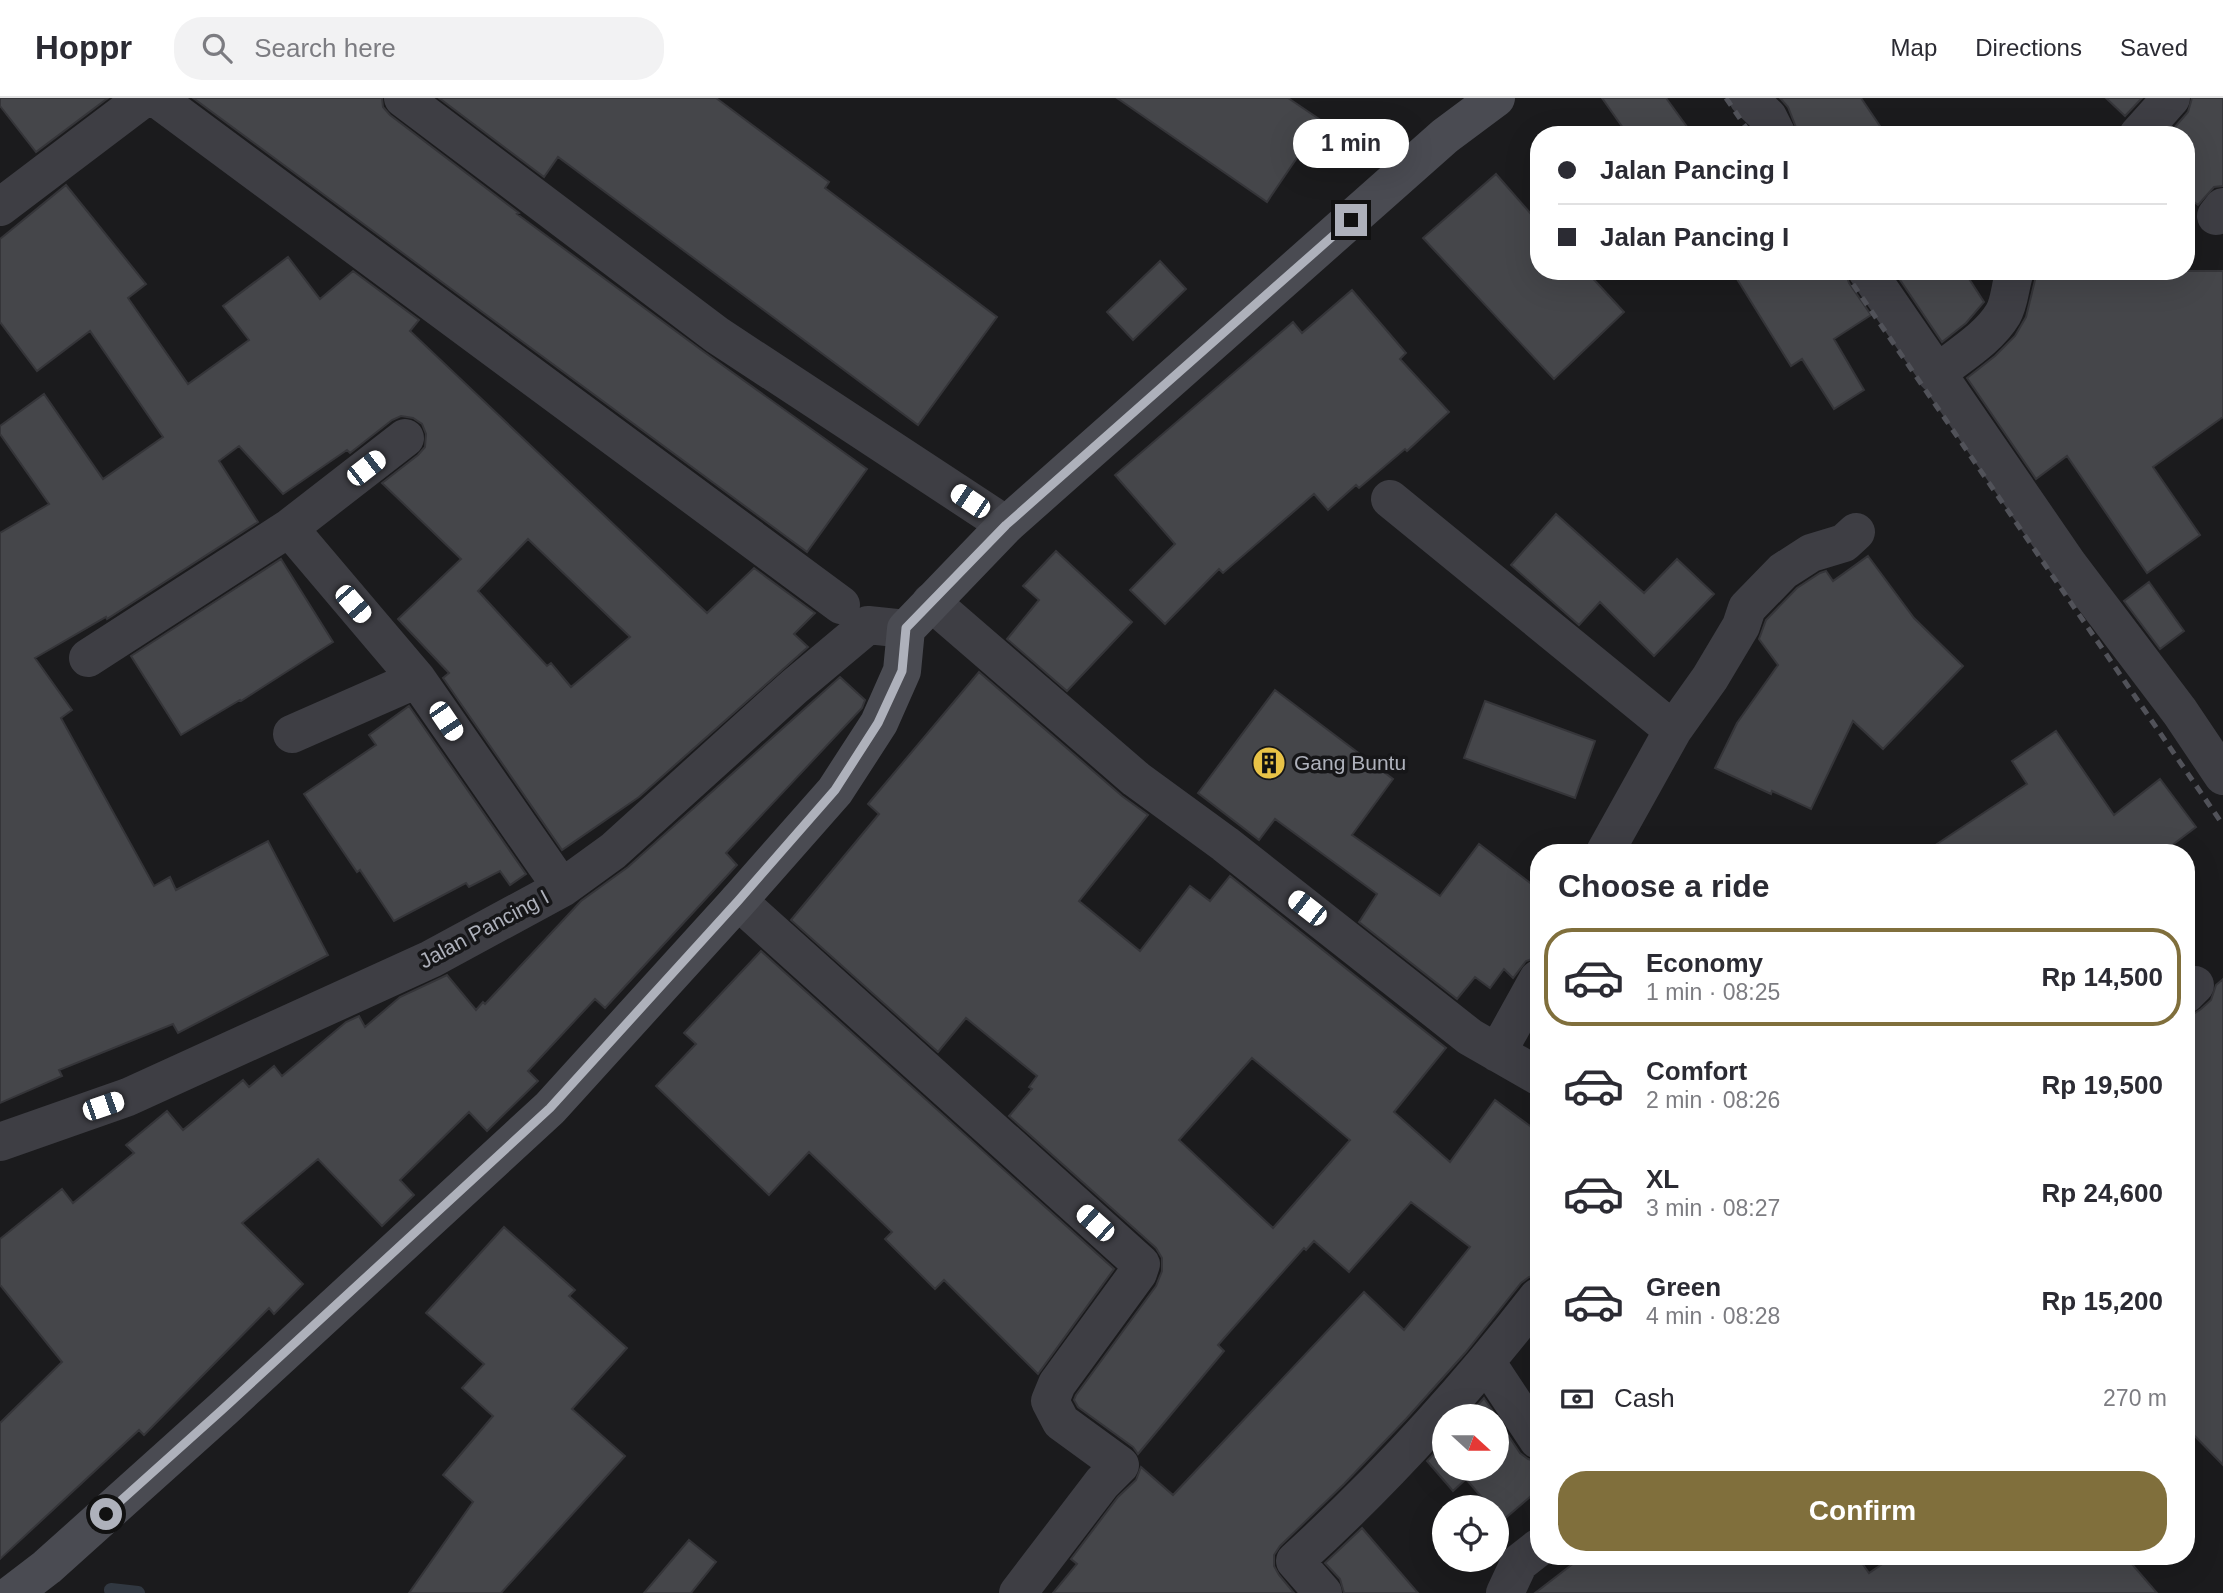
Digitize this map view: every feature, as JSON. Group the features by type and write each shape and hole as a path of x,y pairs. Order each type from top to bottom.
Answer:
{"main road":[{"path":"13,1593 47,1567 223,1409 550,1108 835,790 878,723 902,671 919,615 1006,525 1445,136 1496,98"}],"street":[{"path":"0,207 144,98"},
{"path":"156,98 841,605"},
{"path":"402,98 717,335 1006,525"},
{"path":"1748,98 1768,117 1772,126"},
{"path":"2146,126 2171,98"},
{"path":"1873,280 2068,564 2180,712 2223,776"},
{"path":"1936,374 1989,332 2007,305 2013,280"},
{"path":"88,658 289,528 405,438"},
{"path":"1390,499 1673,730"},
{"path":"289,528 418,679 562,888"},
{"path":"1609,844 1673,730 1710,678 1741,626 1747,608 1783,571 1811,553 1844,543 1856,532"},
{"path":"919,615 1225,844 1470,1037 1530,1072"},
{"name":"Jalan Pancing I","path":"0,1142 141,1091 431,959 562,888 612,851 794,687 868,625 919,615"},
{"path":"292,734 418,679"},
{"path":"738,901 1141,1264 1138,1273 1057,1384 1050,1401 1062,1422 1120,1465 1102,1483 1018,1593"},
{"path":"1497,1053 1530,993"},
{"path":"1322,1593 1295,1561 1339,1522 1487,1363 1530,1307"},
{"path":"1487,1363 1530,1428"},
{"path":"1505,1593 1519,1563 1530,1554"}],"building":[{"path":"0,98 108,98 36,152 0,106"},
{"path":"193,98 382,98 383,107 390,115 519,213 517,214 867,469 807,552"},
{"path":"439,98 716,98 829,182 825,188 997,317 918,425 558,157 544,177"},
{"path":"1117,98 1288,98 1322,121 1267,202"},
{"path":"1602,98 1666,98 1686,126 1622,126"},
{"path":"1780,98 1861,98 1880,126 1795,126 1788,107"},
{"path":"2106,98 2142,98 2125,116"},
{"path":"2192,98 2223,98 2223,186 2214,187 2198,205 2195,203 2195,126 2176,126 2188,112"},
{"path":"1496,174 1530,213 1530,280 1594,280 1624,312 1554,379 1423,238"},
{"path":"66,185 146,284 128,298 188,384 249,340 223,306 288,257 320,299 353,271 419,320 410,331 707,613 754,568 815,613 794,634 808,647 639,797 562,850 443,678 449,673 398,619 461,559 382,483 425,447 426,434 422,424 413,418 401,416 392,420 350,453 347,450 283,494 239,446 219,461 258,522 107,619 106,617 35,658 72,710 61,718 154,886 170,877 176,890 268,841 328,955 178,1033 173,1024 59,1070 62,1076 0,1103 0,533 49,504 0,434 0,426 44,394 103,479 163,437 90,331 37,371 0,322 0,239","holes":["528,539 630,637 571,687 551,663 547,666 478,591"]},
{"path":"1160,261 1186,289 1133,340 1107,312"},
{"path":"2195,271 2223,271 2223,417 2153,467 2200,535 2147,573 2067,456 2036,479 1967,378 2015,336 2026,317 2035,280 2195,280"},
{"path":"1738,280 1848,280 1871,315 1834,339 1864,390 1834,409 1802,359 1791,366"},
{"path":"1900,280 1970,280 1984,302 1966,323 1942,342"},
{"path":"1352,290 1406,353 1400,359 1449,412 1407,451 1405,449 1359,488 1356,485 1328,510 1314,494 1223,573 1219,569 1165,624 1130,590 1175,544 1115,475 1293,322 1302,333"},
{"path":"1556,514 1644,593 1677,559 1714,594 1654,656 1600,602 1579,625 1511,565"},
{"path":"1056,551 1132,622 1067,691 1007,639 1039,600 1023,586"},
{"path":"1868,556 1914,618 1963,666 1883,749 1853,721 1811,809 1715,768 1737,723 1778,665 1759,639 1766,620 1797,588 1820,573 1826,571 1833,581"},
{"path":"281,559 333,642 241,701 181,735 131,656"},
{"path":"2149,582 2184,631 2160,649 2124,601"},
{"path":"979,672 1122,796 1148,815 1079,901 1140,951 1190,886 1210,901 1230,876 1446,1048 1394,1112 1450,1162 1495,1100 1530,1126 1530,1277 1521,1283 1465,1353 1406,1419 1280,1546 1274,1555 1274,1566 1294,1593 1053,1593 1077,1564 1071,1559 1118,1497 1136,1480 1141,1467 1173,1495 1364,1292 1404,1330 1470,1247 1411,1202 1349,1272 1314,1241 1306,1250 1304,1248 1218,1345 1224,1351 1138,1454 1133,1447 1078,1407 1074,1400 1156,1286 1162,1271 1162,1258 1156,1248 1009,1116 1032,1089 1029,1087 1037,1076 966,1018 938,1052 791,920 879,814 868,804","holes":["1252,1058 1350,1140 1273,1228 1179,1140"]},
{"path":"840,677 865,700 862,708 726,853 737,865 605,1008 595,999 528,1071 538,1081 487,1131 469,1112 400,1180 414,1195 382,1226 318,1159 242,1223 303,1284 274,1314 269,1308 144,1435 139,1430 0,1559 0,1423 62,1362 0,1285 0,1239 62,1189 73,1203 134,1153 126,1145 167,1111 183,1130 243,1080 249,1087 274,1066 282,1076 346,1022 359,1016 365,1027 400,997 447,975 476,1010 483,1002 485,1004 581,901 628,867"},
{"path":"1275,690 1393,779 1352,835 1440,896 1479,844 1530,883 1530,960 1513,978 1504,969 1490,988 1475,977 1457,999 1359,922 1377,894 1275,819 1259,840 1198,793"},
{"path":"1485,701 1595,741 1575,798 1464,758"},
{"path":"409,706 526,874 510,885 500,871 469,887 466,883 394,921 304,794 376,745 369,735"},
{"path":"2056,731 2114,815 2160,779 2196,827 2174,844 1937,844 2027,784 2012,761"},
{"path":"761,951 1114,1269 1038,1374 944,1280 935,1289 885,1239 892,1232 809,1152 769,1195 656,1086 696,1044 684,1033"},
{"path":"2223,979 2223,1465 2195,1436 2195,1013 2211,1000 2216,985"},
{"path":"504,1227 575,1290 569,1296 627,1348 572,1409 625,1456 501,1593 409,1593 473,1502 443,1475 493,1416 462,1388 484,1364 426,1313"},
{"path":"1509,1436 1520,1453 1530,1460 1530,1497 1509,1515 1509,1495 1480,1495 1468,1481 1509,1481"},
{"path":"1444,1481 1464,1481 1453,1491"},
{"path":"1362,1528 1418,1593 1344,1593 1340,1579 1325,1563"},
{"path":"689,1540 716,1562 691,1593 644,1593"},
{"path":"1571,1565 1863,1565 1869,1573 1881,1565 2133,1565 2157,1593 1535,1593"}],"waterway":[{"path":"111,1590 138,1593"}],"railway":[{"path":"1726,98 1745,126"},
{"path":"1850,280 2223,825"}],"place":[{"name":"Gang Buntu","path":"1269,763"}],"route":[{"path":"106,1514 550,1108 835,790 878,723 902,671 906,628 1006,525 1351,220"}]}
